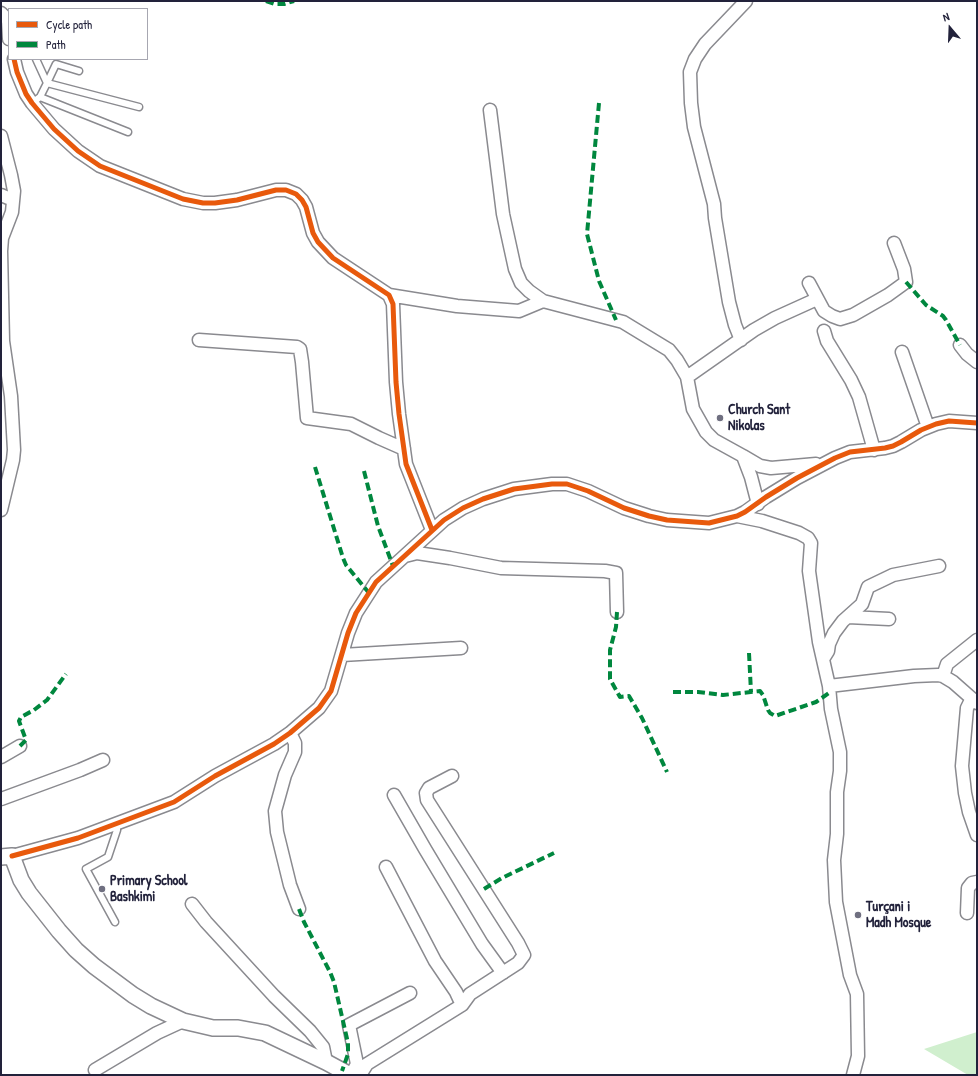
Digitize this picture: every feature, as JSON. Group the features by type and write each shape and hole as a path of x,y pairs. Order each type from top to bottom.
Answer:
{"street":[{"path":"741,340 735,325 729,302 714,204 694,127 691,103 690,72 695,59 705,44 746,1"},
{"path":"14,60 17,72 24,88 36,100 54,129 78,151 100,166 182,199 203,203 237,200 276,190 286,190 296,194 306,207 313,233 318,242 333,258 389,295 457,306 519,311 544,301"},
{"path":"490,110 503,214 515,269 521,282 528,291 544,301 623,322 669,350 677,360 687,378 693,409 706,432 714,440 760,466 771,468 822,464"},
{"path":"1,136 14,190 12,212 2,238 1,251 3,341 11,396 14,460 1,510"},
{"path":"1,195 13,200"},
{"path":"809,283 824,311 840,319 853,315 888,295 906,282 904,269 894,243"},
{"path":"389,295 394,304 396,382 406,464 432,530"},
{"path":"687,378 754,330 775,318 817,299"},
{"path":"824,331 827,341 851,380 859,397 874,450"},
{"path":"199,340 297,347 300,349 302,362 307,418 351,424 404,449"},
{"path":"960,345 967,354 977,362"},
{"path":"902,352 928,427"},
{"path":"410,993 349,1025 357,1064 350,1075 326,1062 264,1034 238,1028 213,1028 183,1021 151,1006 133,995 94,966 76,950 29,893 6,857 78,838 174,802 290,734 327,698 331,691 348,633 356,613 376,582 432,530 453,513 483,499 514,489 552,484 567,484 624,508 667,520 708,523 737,516 758,504 766,496 822,464 850,452 885,448 901,442 928,427 949,421 977,423"},
{"path":"743,456 751,477 758,504"},
{"path":"737,516 762,521 799,533 808,538 811,543 809,571 819,642 829,686 831,710 840,752 840,771 837,792 837,834 834,860 836,902 850,975 857,994 858,1056 853,1075"},
{"path":"405,556 417,553 501,568 604,571 616,573 617,612"},
{"path":"823,659 828,651 829,644 834,633 862,604 868,587 893,575 939,566"},
{"path":"848,617 889,619"},
{"path":"943,676 947,664 977,640"},
{"path":"342,655 461,648"},
{"path":"829,686 914,676 943,676 960,687 976,701"},
{"path":"976,701 971,700 967,708 962,766 969,812 977,835"},
{"path":"290,734 295,743 295,752 285,775 275,811 277,832 290,884 299,910"},
{"path":"1,757 20,746"},
{"path":"1,799 103,760"},
{"path":"360,1075 367,1064 462,1005 470,994 503,973 524,956 427,800 426,793 429,788 452,776"},
{"path":"394,795 425,850 482,944 503,973"},
{"path":"386,867 435,961 456,992 462,1005"},
{"path":"967,913 968,888 977,882"},
{"path":"192,904 206,922 274,996 310,1031 324,1047 326,1062"},
{"path":"95,1070 156,1033 183,1021"}],"lane":[{"path":"36,60 47,83"},
{"path":"79,71 56,64 47,83 36,100 128,132"},
{"path":"47,83 139,107"},
{"path":"115,922 86,869 108,857 117,830 117,824"}],"green space":[{"path":"977,1032 977,1075 968,1075 924,1049"}],"marked path":[{"path":"266,1 275,4 284,4 294,1"},
{"path":"599,103 587,234 599,281 616,320"},
{"path":"906,282 926,305 943,316 960,345"},
{"path":"315,467 343,558 346,565 369,593"},
{"path":"364,471 378,526 393,566"},
{"path":"617,612 616,627 610,650 610,679 620,697 629,696 642,718 667,772"},
{"path":"749,653 751,692"},
{"path":"20,746 26,740 19,721 21,717 34,710 47,700 66,674"},
{"path":"673,692 698,692 723,695 760,691 763,695 768,710 775,716 816,702 829,693"},
{"path":"484,889 502,878 554,853"},
{"path":"299,909 334,982 348,1043 348,1054 342,1071"}],"cycle path":[{"path":"14,60 17,72 26,94 32,103 54,129 78,151 100,166 183,199 203,203 237,200 276,190 286,190 296,194 306,207 313,233 318,242 333,258 389,295 393,304 396,382 406,464 432,530"},
{"path":"12,856 78,838 174,802 215,776 274,744 290,733 319,708 331,691 348,633 356,613 376,582 444,520 463,508 483,499 514,489 552,484 567,484 588,491 624,508 649,516 667,520 709,523 737,516 745,512 797,478 835,458 850,452 893,446 921,430 949,421 977,423"}],"place":[{"name":"Church Sant Nikolas","path":"720,418"},
{"name":"Primary School Bashkimi","path":"102,889"},
{"name":"Turçani i Madh Mosque","path":"858,915"}]}
